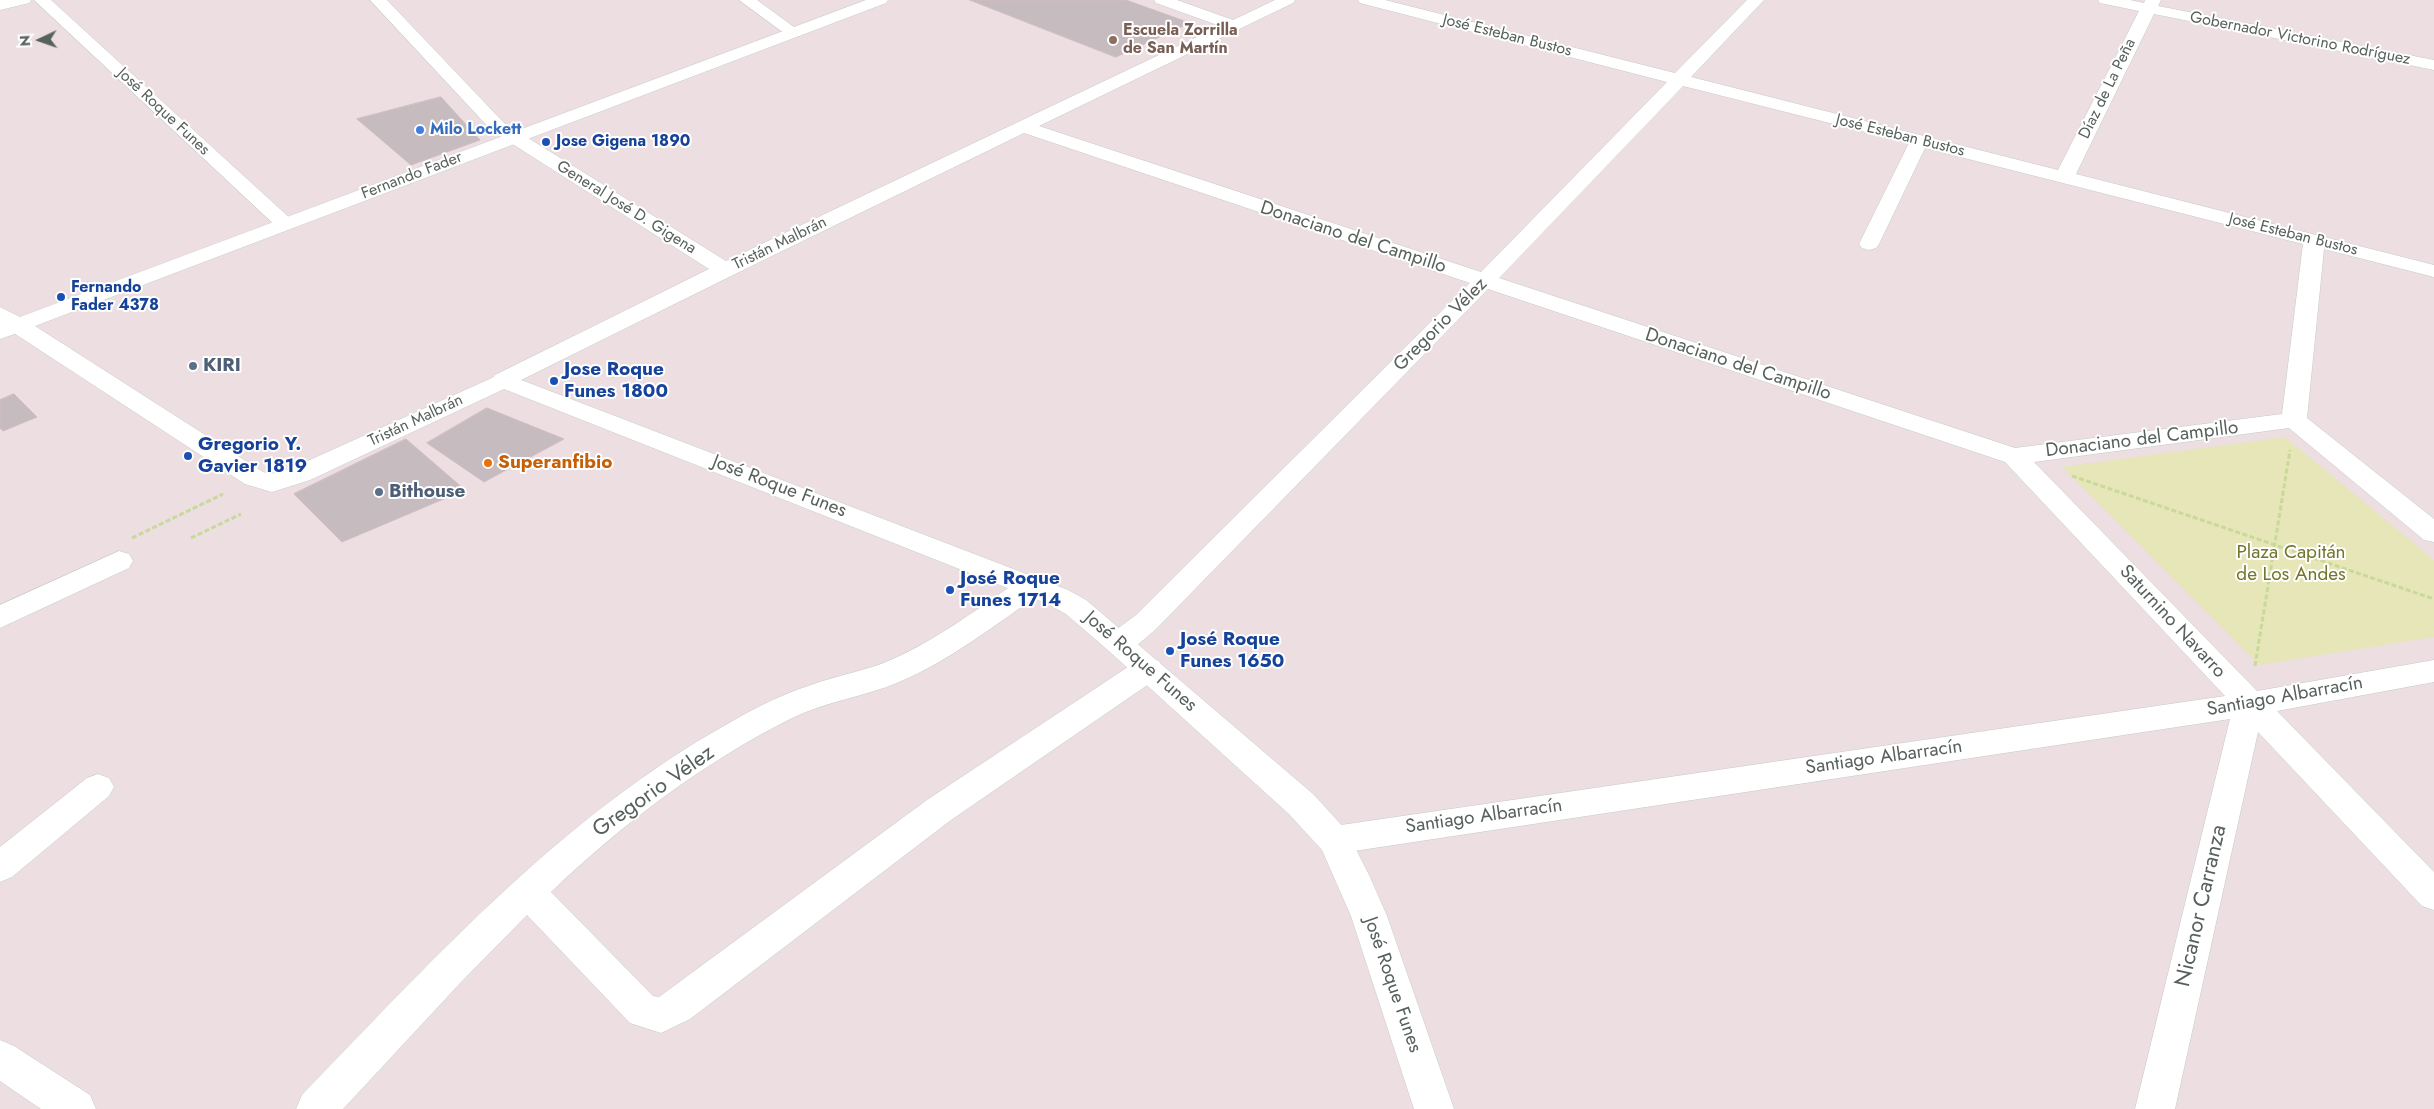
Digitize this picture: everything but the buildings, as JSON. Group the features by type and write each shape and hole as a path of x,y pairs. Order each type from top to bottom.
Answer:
{"street":[{"path":"0,5 23,0"},
{"name":"José Roque Funes","path":"42,0 285,224"},
{"name":"General José D. Gigena","path":"378,0 498,127 725,270"},
{"path":"746,0 794,33"},
{"name":"Fernando Fader","path":"6,324 285,224 880,0"},
{"path":"1162,0 1234,26"},
{"name":"Tristán Malbrán","path":"6,324 254,478 272,483 301,474 503,380 725,270 1287,0"},
{"name":"José Esteban Bustos","path":"1366,0 2434,271"},
{"name":"Gregorio Vélez","path":"1119,643 1146,622 1484,281 1756,0"},
{"name":"Gobernador Victorino Rodríguez","path":"2106,0 2151,4 2434,65"},
{"name":"Díaz de La Peña","path":"2064,178 2151,4"},
{"name":"Donaciano del Campillo","path":"1024,127 2014,456 2294,420"},
{"path":"1869,244 1919,141"},
{"path":"2314,241 2294,420 2434,533"},
{"name":"José Roque Funes","path":"503,380 1033,586 1076,607 1301,804 1334,840 1352,875 1369,916 1434,1109"},
{"name":"Saturnino Navarro","path":"2014,456 2249,704 2434,895"},
{"path":"0,618 122,551"},
{"name":"Gregorio Vélez","path":"316,1109 473,945 621,810 694,759 792,704 815,695 886,675 923,658 1033,586"},
{"path":"529,893 643,1011 661,1015 677,1008 939,810 1148,669"},
{"name":"Santiago Albarracín","path":"1334,840 2249,704 2434,671"},
{"name":"Nicanor Carranza","path":"2155,1109 2249,704"},
{"path":"0,867 98,787"},
{"path":"0,1059 76,1109"}],"path":[{"path":"2249,704 2294,420"},
{"path":"2070,475 2434,598"},
{"path":"122,551 223,494"},
{"path":"191,538 241,514"}],"green space":[{"name":"Plaza Capitán de Los Andes","path":"2285,437 2434,560 2434,637 2259,665 2062,467"}],"place":[{"name":"Escuela Zorrilla de San Martín","path":"1113,40"},
{"name":"Milo Lockett","path":"420,130"},
{"name":"Jose Gigena 1890","path":"546,142"},
{"name":"Fernando Fader 4378","path":"61,297"},
{"name":"KIRI","path":"193,366"},
{"name":"Jose Roque Funes 1800","path":"554,381"},
{"name":"Gregorio Y. Gavier 1819","path":"188,456"},
{"name":"Superanfibio","path":"488,463"},
{"name":"Bithouse","path":"379,492"},
{"name":"José Roque Funes 1714","path":"950,590"},
{"name":"José Roque Funes 1650","path":"1170,651"}]}
